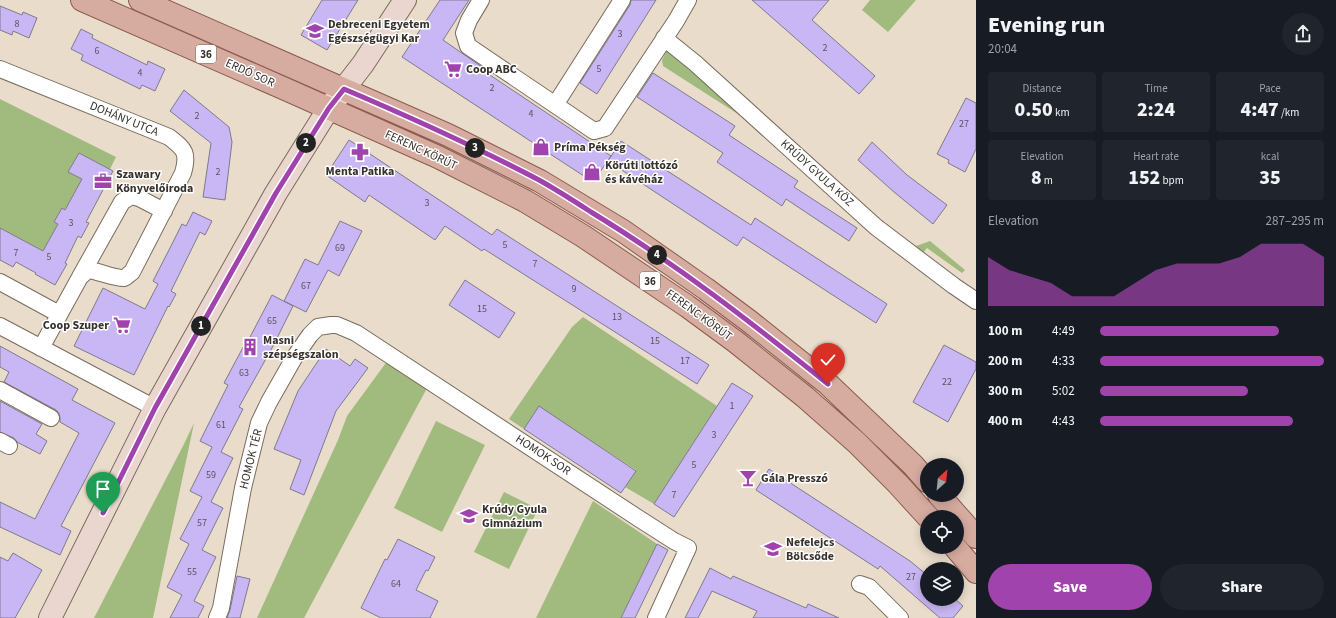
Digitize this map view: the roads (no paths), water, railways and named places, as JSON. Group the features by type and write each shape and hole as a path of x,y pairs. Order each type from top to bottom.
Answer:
{"main road":[{"name":"ERDŐ SOR","path":"82,0 329,108"},
{"name":"ERDŐ SOR","path":"140,0 344,89"},
{"name":"FERENC KÖRÚT","path":"344,89 448,135 540,181 623,231 706,289 828,384 920,473"},
{"name":"FERENC KÖRÚT","path":"329,108 438,157 525,201 583,236 638,272 736,342 813,403 897,482 922,510"},
{"path":"945,502 976,537"},
{"path":"961,554 976,572"}],"street":[{"path":"50,618 155,408 276,193 329,108 362,64 405,0"},
{"path":"481,0 469,20 464,33 468,46 594,131 606,128 688,0"},
{"path":"555,105 622,0"},
{"name":"KRÚDY GYULA KÖZ","path":"664,38 700,68 876,227 976,301"},
{"name":"DOHÁNY UTCA","path":"0,69 169,137 182,148 187,160 184,172 132,272 125,278 118,278 88,270 80,277"},
{"path":"41,348 122,202 131,196 139,198 164,211"},
{"path":"0,282 59,314"},
{"name":"HOMOK TÉR","path":"217,618 221,608 239,508 259,423 280,381 310,335 318,327 331,325"},
{"name":"HOMOK SOR","path":"331,325 337,325 356,333 638,518 674,541 688,548 656,618"},
{"path":"0,326 155,408"},
{"path":"0,390 51,418"},
{"path":"860,584 869,587 900,618"}],"place":[{"name":"Debreceni Egyetem Egészségügyi Kar","path":"315,31"},
{"name":"Coop ABC","path":"453,69"},
{"name":"Príma Pékség","path":"541,147"},
{"name":"Menta Patika","path":"360,152"},
{"name":"Körúti lottózó és kávéház","path":"592,172"},
{"name":"Szawary Könyvelőiroda","path":"103,181"},
{"name":"Coop Szuper","path":"122,325"},
{"name":"Masni szépségszalon","path":"250,347"},
{"name":"Gála Presszó","path":"748,478"},
{"name":"Krúdy Gyula Gimnázium","path":"469,516"},
{"name":"Nefelejcs Bölcsőde","path":"773,549"}]}
